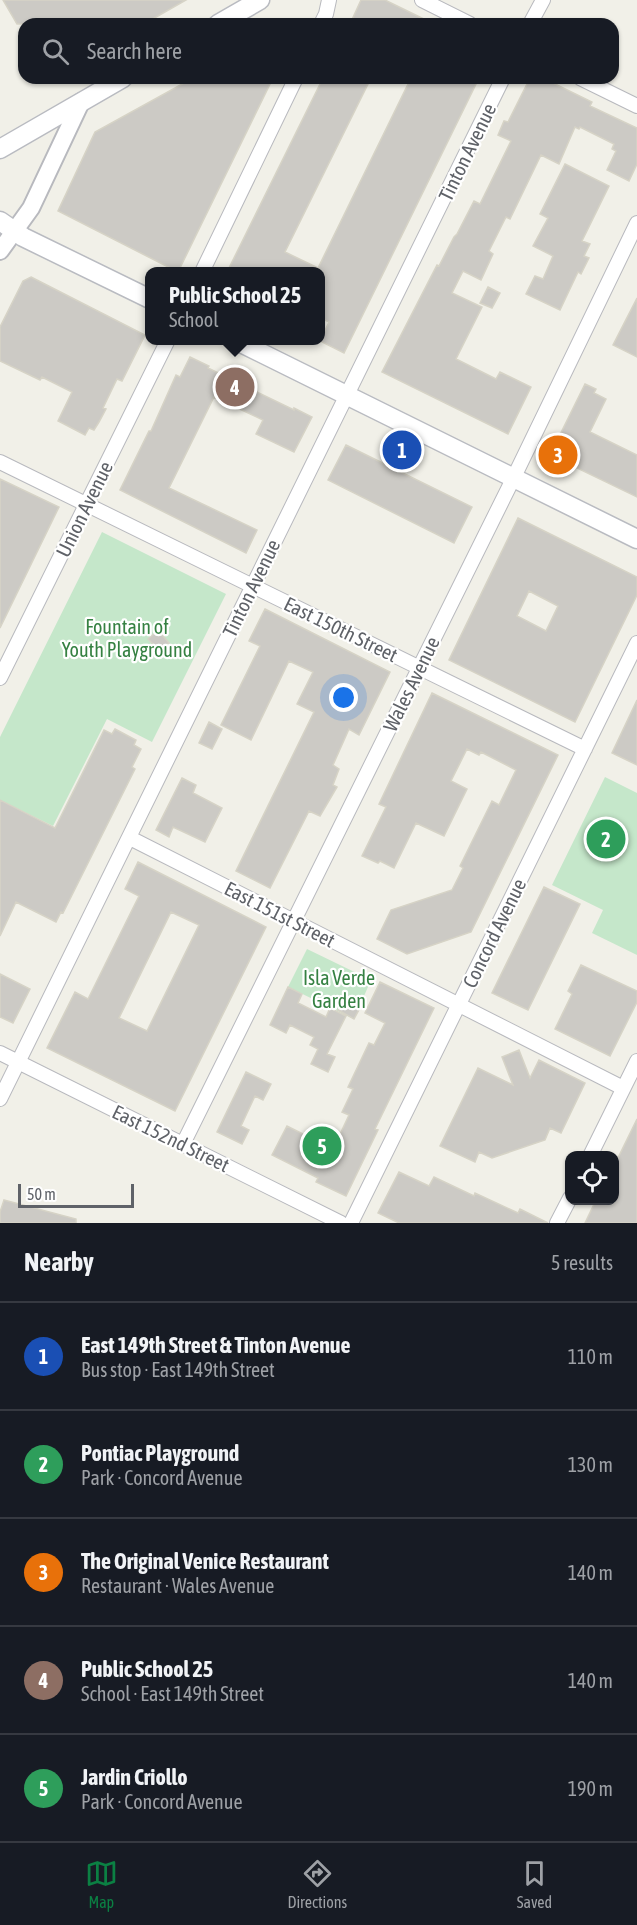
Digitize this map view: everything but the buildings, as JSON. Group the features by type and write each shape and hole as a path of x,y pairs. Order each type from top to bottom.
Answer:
{"main road":[{"path":"228,18 260,0"},
{"path":"0,149 112,84"},
{"path":"6,227 145,296"},
{"path":"245,345 637,539"}],"street":[{"path":"324,18 329,0"},
{"path":"422,0 458,18"},
{"path":"533,18 543,0"},
{"path":"204,267 293,84"},
{"name":"Tinton Avenue","path":"0,1099 500,84"},
{"path":"592,84 637,106"},
{"path":"0,251 6,227 31,208 81,102"},
{"name":"Wales Avenue","path":"183,1144 514,477 637,223"},
{"name":"Union Avenue","path":"0,678 166,345"},
{"name":"East 150th Street","path":"0,462 585,749"},
{"name":"Concord Avenue","path":"351,1223 637,643"},
{"name":"East 151st Street","path":"130,838 623,1088"},
{"name":"East 152nd Street","path":"0,1053 341,1223"},
{"path":"592,1151 637,1061"},
{"path":"557,1223 566,1205"}],"green space":[{"name":"Fountain of Youth Playground","path":"102,532 226,594 152,742 107,719 53,826 0,800 0,737"},
{"path":"605,777 637,793 637,955 592,933 603,910 552,885"},
{"name":"Isla Verde Garden","path":"307,949 371,980 354,1019 288,987"}],"place":[{"name":"Public School 25","path":"235,387"},
{"name":"East 149th Street & Tinton Avenue","path":"402,450"},
{"name":"The Original Venice Restaurant","path":"558,455"},
{"name":"Pontiac Playground","path":"606,839"},
{"name":"Jardin Criollo","path":"322,1146"}]}
